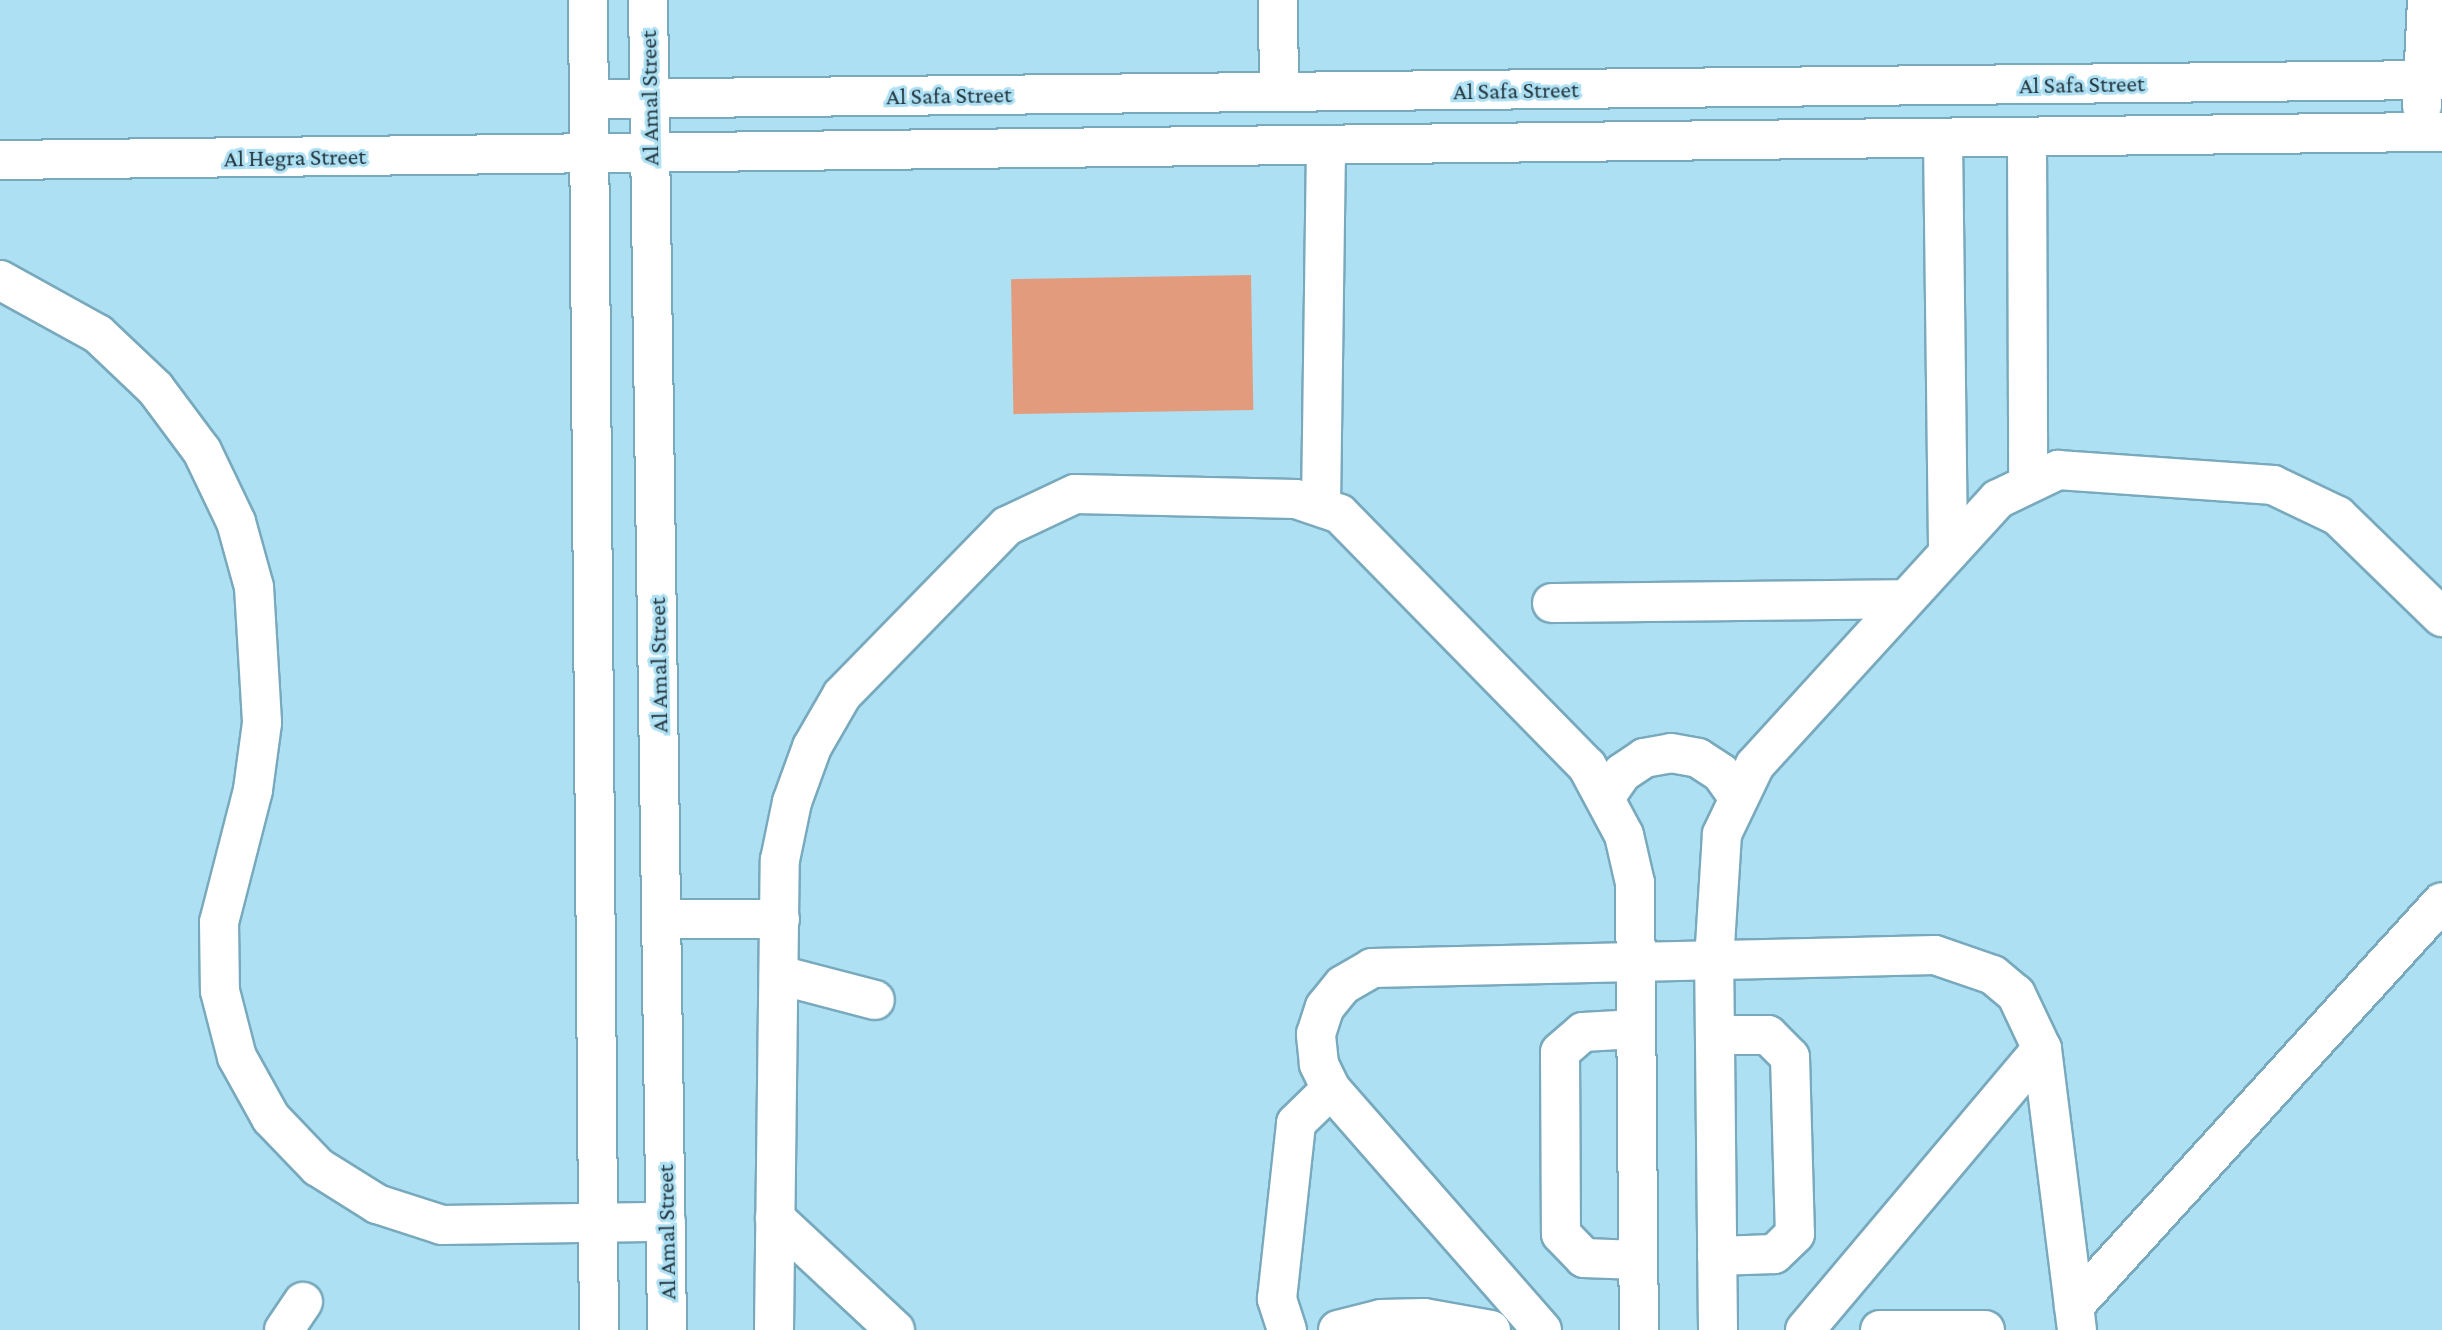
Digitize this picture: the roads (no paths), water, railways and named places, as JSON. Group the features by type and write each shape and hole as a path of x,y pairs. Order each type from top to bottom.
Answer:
{"street":[{"path":"588,0 596,1223 599,1330"},
{"name":"Al Amal Street","path":"648,0 667,1330"},
{"path":"1279,0 1279,92"},
{"path":"590,154 2432,132 2427,0"},
{"name":"Al Safa Street","path":"589,99 2432,80"},
{"path":"2027,137 2028,480"},
{"path":"1943,138 1948,553"},
{"path":"1321,505 1326,145"},
{"name":"Al Hegra Street","path":"0,160 590,154"},
{"path":"0,279 97,334 155,387 202,451 236,522 254,587 262,723 253,790 219,922 220,991 237,1058 271,1118 318,1167 377,1204 442,1225 666,1223"},
{"path":"1718,1330 1714,961 1716,874 1737,796 1755,765 1998,499 2028,480 2058,470 2273,485 2338,516 2442,617"},
{"path":"774,1330 780,860 812,747 842,695 1007,526 1075,494 1296,499 1321,505 1367,536 1563,739 1606,796 1635,883 1639,1330"},
{"path":"1552,603 1905,599"},
{"path":"1606,796 1622,773 1644,758 1671,753 1699,758 1721,773 1737,796"},
{"path":"2076,1318 2442,902"},
{"path":"662,919 780,919"},
{"path":"1542,1330 1331,1089 1319,1063 1322,1016 1343,985 1372,968 1935,955 1965,963 2016,994 2042,1049 2076,1318"},
{"path":"779,975 875,1000"},
{"path":"1636,1029 1583,1032 1560,1052 1560,1220 1573,1253 1638,1260"},
{"path":"1715,1035 1768,1035 1790,1057 1794,1234 1774,1254 1717,1256"},
{"path":"1805,1330 2042,1049"},
{"path":"1287,1330 1277,1299 1296,1123 1331,1089"},
{"path":"775,1218 895,1330"},
{"path":"1338,1330 1381,1319 1424,1318 1491,1330"},
{"path":"1880,1330 1986,1330"}]}
